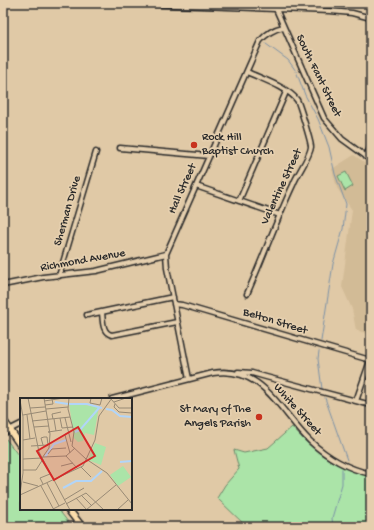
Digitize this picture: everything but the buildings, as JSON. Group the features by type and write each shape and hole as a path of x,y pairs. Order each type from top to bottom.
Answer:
{"highway":[{"path":"3,420 20,445"},
{"path":"69,510 82,527"}],"street":[{"path":"120,3 330,10 352,13 371,18"},
{"path":"259,3 260,8"},
{"path":"276,9 278,3"},
{"name":"South Fant Street","path":"276,9 324,118 342,139 371,160"},
{"name":"Hall Street","path":"166,254 260,42 276,28 283,26"},
{"name":"Valentine Street","path":"247,72 292,95 299,103 311,146 247,294"},
{"path":"239,201 286,92"},
{"path":"366,157 371,145"},
{"path":"120,148 209,156"},
{"name":"Sherman Drive","path":"59,276 96,152"},
{"path":"196,186 280,215"},
{"path":"166,254 167,268 189,379"},
{"name":"Richmond Avenue","path":"3,285 96,271 166,254"},
{"path":"87,316 173,298"},
{"name":"Belton Street","path":"174,304 190,307 371,359"},
{"path":"102,312 105,331 112,335 177,322"},
{"path":"356,401 371,359"},
{"name":"White Street","path":"116,398 219,372 234,372 250,378 270,393 305,436 324,453 343,464 371,474"},
{"path":"234,372 253,373 371,405"},
{"path":"3,433 20,424"}],"shaded area":[{"path":"354,155 371,167 371,335 356,330 352,309 342,287 352,210 337,188 332,169"}],"green space":[{"path":"346,172 353,186 345,191 338,176"},
{"path":"292,427 309,445 327,458 347,469 371,475 371,527 247,527 217,498 225,485 239,469 234,450 244,453 268,448"},
{"path":"6,439 20,458 20,510 59,510 72,527 3,527 3,441"}],"waterway":[{"path":"266,44 288,60 296,71 305,95 318,119 329,147 335,174 346,204 343,229 333,264 321,341"},
{"path":"319,351 318,359 322,389"},
{"path":"325,398 347,460"},
{"path":"333,527 332,518 342,484 342,469"}],"place":[{"name":"Rock Hill Baptist Church","path":"194,145"},
{"name":"St Mary of The Angels Parish","path":"259,417"}]}
